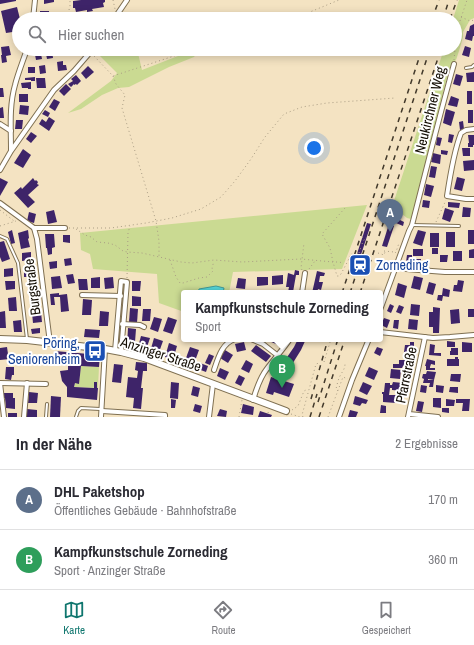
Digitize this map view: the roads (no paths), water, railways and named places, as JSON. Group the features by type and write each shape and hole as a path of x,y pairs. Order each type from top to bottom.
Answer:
{"street":[{"path":"34,12 35,0"},
{"path":"119,12 127,0"},
{"path":"11,152 12,103 14,89 25,56"},
{"path":"0,170 54,90 74,71 87,56"},
{"name":"Neukirchner Weg","path":"383,302 408,231 412,225 454,64"},
{"path":"0,124 11,131"},
{"path":"474,129 466,130 461,133 447,196 474,199"},
{"path":"0,203 34,228 65,228"},
{"name":"Burgstraße","path":"34,228 37,239 50,343"},
{"path":"396,266 406,269 445,272 474,272"},
{"path":"303,290 306,273"},
{"path":"121,281 127,282 124,324 118,352 118,323 121,281"},
{"path":"82,295 126,295"},
{"path":"118,323 140,325 144,327"},
{"path":"383,332 445,338 474,335"},
{"name":"Pfarrstraße","path":"409,415 425,337"},
{"name":"Anzinger Straße","path":"0,339 27,340 105,349 144,358 253,400 286,411"},
{"path":"214,370 220,353 225,345 229,342"},
{"path":"258,342 278,355"},
{"path":"253,400 263,374 288,342"},
{"path":"339,417 368,342"},
{"path":"101,417 105,349"},
{"path":"4,417 0,383 46,384"},
{"path":"24,417 27,383"},
{"path":"209,417 213,384"},
{"path":"102,410 144,415 165,415 164,417"},
{"path":"409,415 438,417"}],"lane":[{"path":"466,68 474,65"},
{"path":"412,225 459,226"},
{"path":"0,236 7,239 18,263 27,340"},
{"path":"46,404 46,417"},
{"path":"76,417 81,408 102,410"}],"water":[{"path":"216,286 224,288 224,290 199,289"}],"railway":[{"path":"435,12 439,0"},
{"path":"445,12 449,0"},
{"path":"453,12 457,0"},
{"path":"343,290 420,56"},
{"path":"351,290 428,56"},
{"path":"361,290 439,56"},
{"path":"311,399 327,342"},
{"path":"318,402 337,342"},
{"path":"319,417 344,342"},
{"path":"310,417 317,394"}],"place":[{"name":"DHL Paketshop","path":"390,232"},
{"name":"Zorneding","path":"360,265"},
{"name":"Pöring, Seniorenheim","path":"95,351"},
{"name":"Kampfkunstschule Zorneding","path":"282,388"}]}
